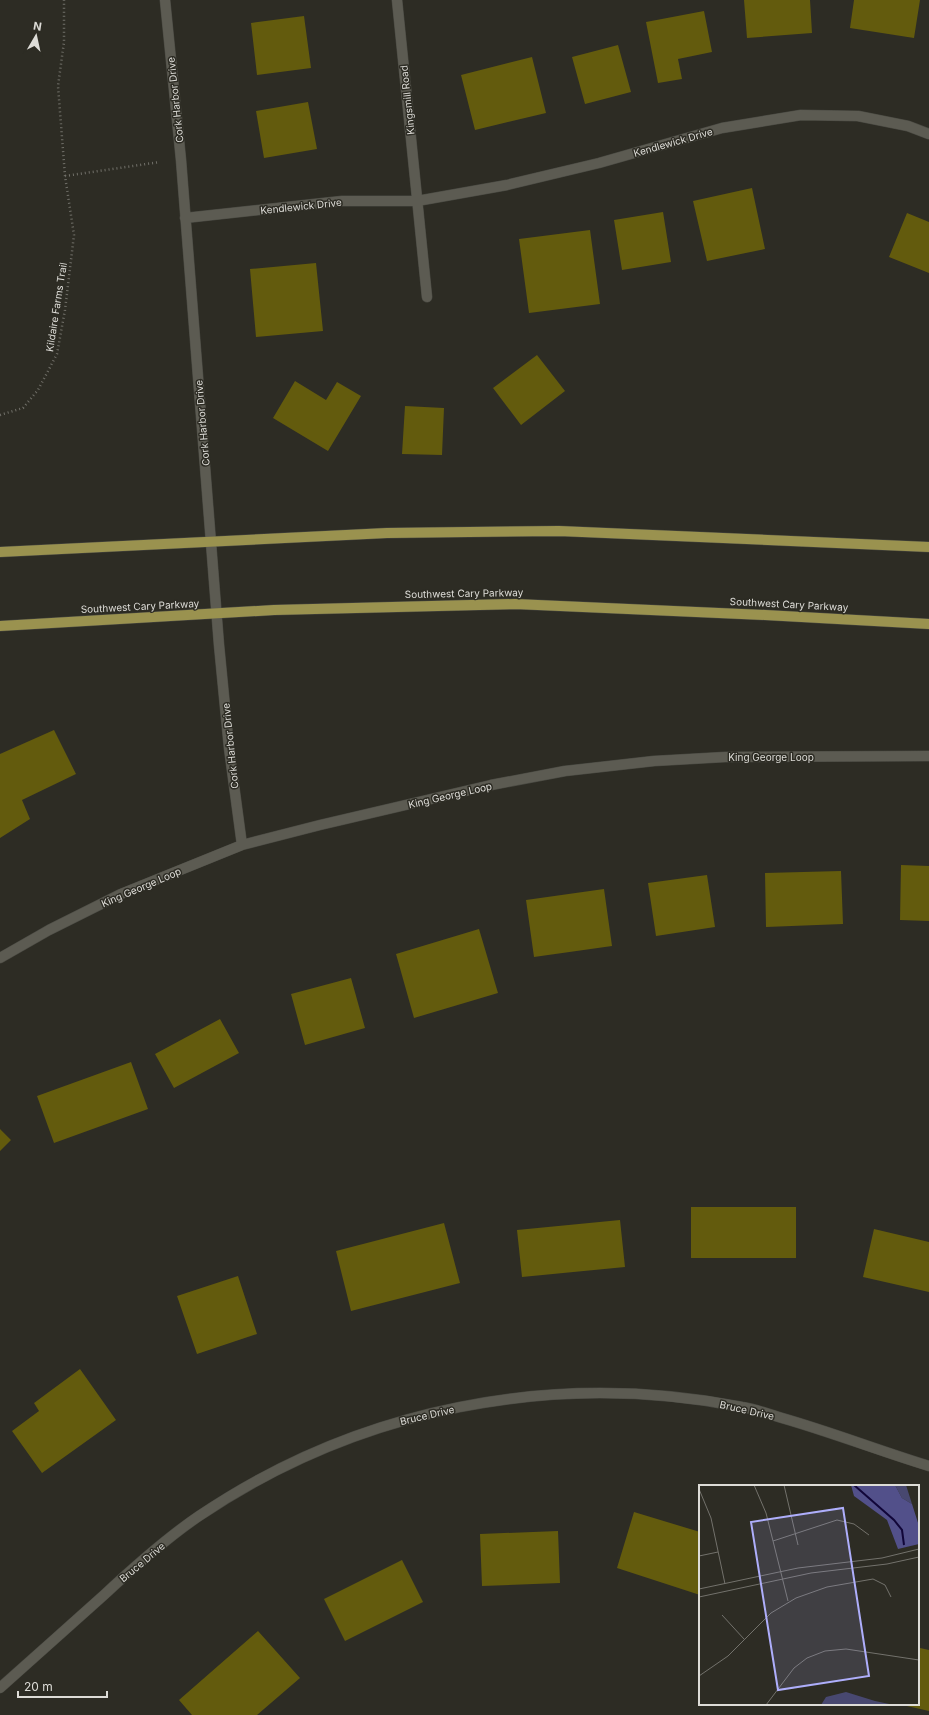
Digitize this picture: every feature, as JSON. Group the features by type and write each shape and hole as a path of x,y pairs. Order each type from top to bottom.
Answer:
{"main road":[{"path":"0,552 387,534 559,531 929,547"},
{"name":"Southwest Cary Parkway","path":"0,626 217,613 515,604 929,624"}],"street":[{"name":"Cork Harbor Drive","path":"165,0 181,160 229,748 242,845"},
{"name":"Kingsmill Road","path":"397,0 417,201"},
{"name":"Kendlewick Drive","path":"185,218 342,201 417,201 508,184 568,170 722,128 801,115 858,116 908,126 929,134"},
{"path":"417,201 427,297"},
{"name":"King George Loop","path":"0,958 49,930 121,894 242,845 320,825 491,786 565,771 611,765 725,757 929,756"},
{"name":"Bruce Drive","path":"0,1688 148,1555 197,1517 244,1487 333,1443 432,1412 492,1402 566,1394 614,1392 662,1395 745,1407 819,1428 929,1466"}],"path":[{"name":"Kildaire Farms Trail","path":"0,415 23,408 38,390 57,354 66,310 74,235 65,176 58,86 64,42 64,0"},
{"path":"65,176 181,160"}],"building":[{"path":"744,0 810,0 812,33 747,38"},
{"path":"854,0 920,0 914,38 850,28"},
{"path":"704,11 712,52 678,59 682,79 658,83 646,22"},
{"path":"304,16 311,68 257,75 251,23"},
{"path":"618,45 631,92 585,104 572,57"},
{"path":"532,57 546,113 475,130 461,75"},
{"path":"308,102 317,149 264,158 256,111"},
{"path":"752,188 765,249 707,261 693,201"},
{"path":"663,212 671,262 622,270 614,220"},
{"path":"907,213 929,222 929,273 889,257"},
{"path":"590,230 600,304 529,313 519,239"},
{"path":"316,263 323,331 256,337 250,269"},
{"path":"537,355 565,391 521,425 493,388"},
{"path":"295,381 326,400 337,382 361,396 328,451 273,418"},
{"path":"405,406 444,408 442,455 402,454"},
{"path":"54,730 76,774 22,800 30,819 0,838 0,754"},
{"path":"901,865 929,866 929,921 900,920"},
{"path":"841,871 843,924 766,927 765,873"},
{"path":"707,875 715,927 656,936 648,883"},
{"path":"604,889 612,946 534,957 526,900"},
{"path":"479,929 498,993 414,1018 396,954"},
{"path":"351,978 365,1028 305,1045 291,994"},
{"path":"220,1019 239,1053 174,1088 155,1054"},
{"path":"131,1062 148,1109 54,1143 37,1096"},
{"path":"0,1129 11,1140 0,1151"},
{"path":"691,1207 796,1207 796,1258 691,1258"},
{"path":"620,1220 625,1267 522,1277 517,1230"},
{"path":"444,1223 460,1283 351,1311 336,1251"},
{"path":"874,1229 929,1242 929,1292 863,1277"},
{"path":"238,1276 257,1334 197,1354 177,1296"},
{"path":"80,1369 116,1420 42,1473 12,1431 39,1411 34,1403"},
{"path":"634,1512 699,1532 699,1595 617,1568"},
{"path":"558,1531 560,1583 482,1586 480,1534"},
{"path":"402,1560 423,1602 345,1641 324,1599"},
{"path":"258,1631 300,1678 257,1715 192,1715 179,1700"},
{"path":"920,1648 929,1650 929,1711 907,1706 919,1705"}]}
